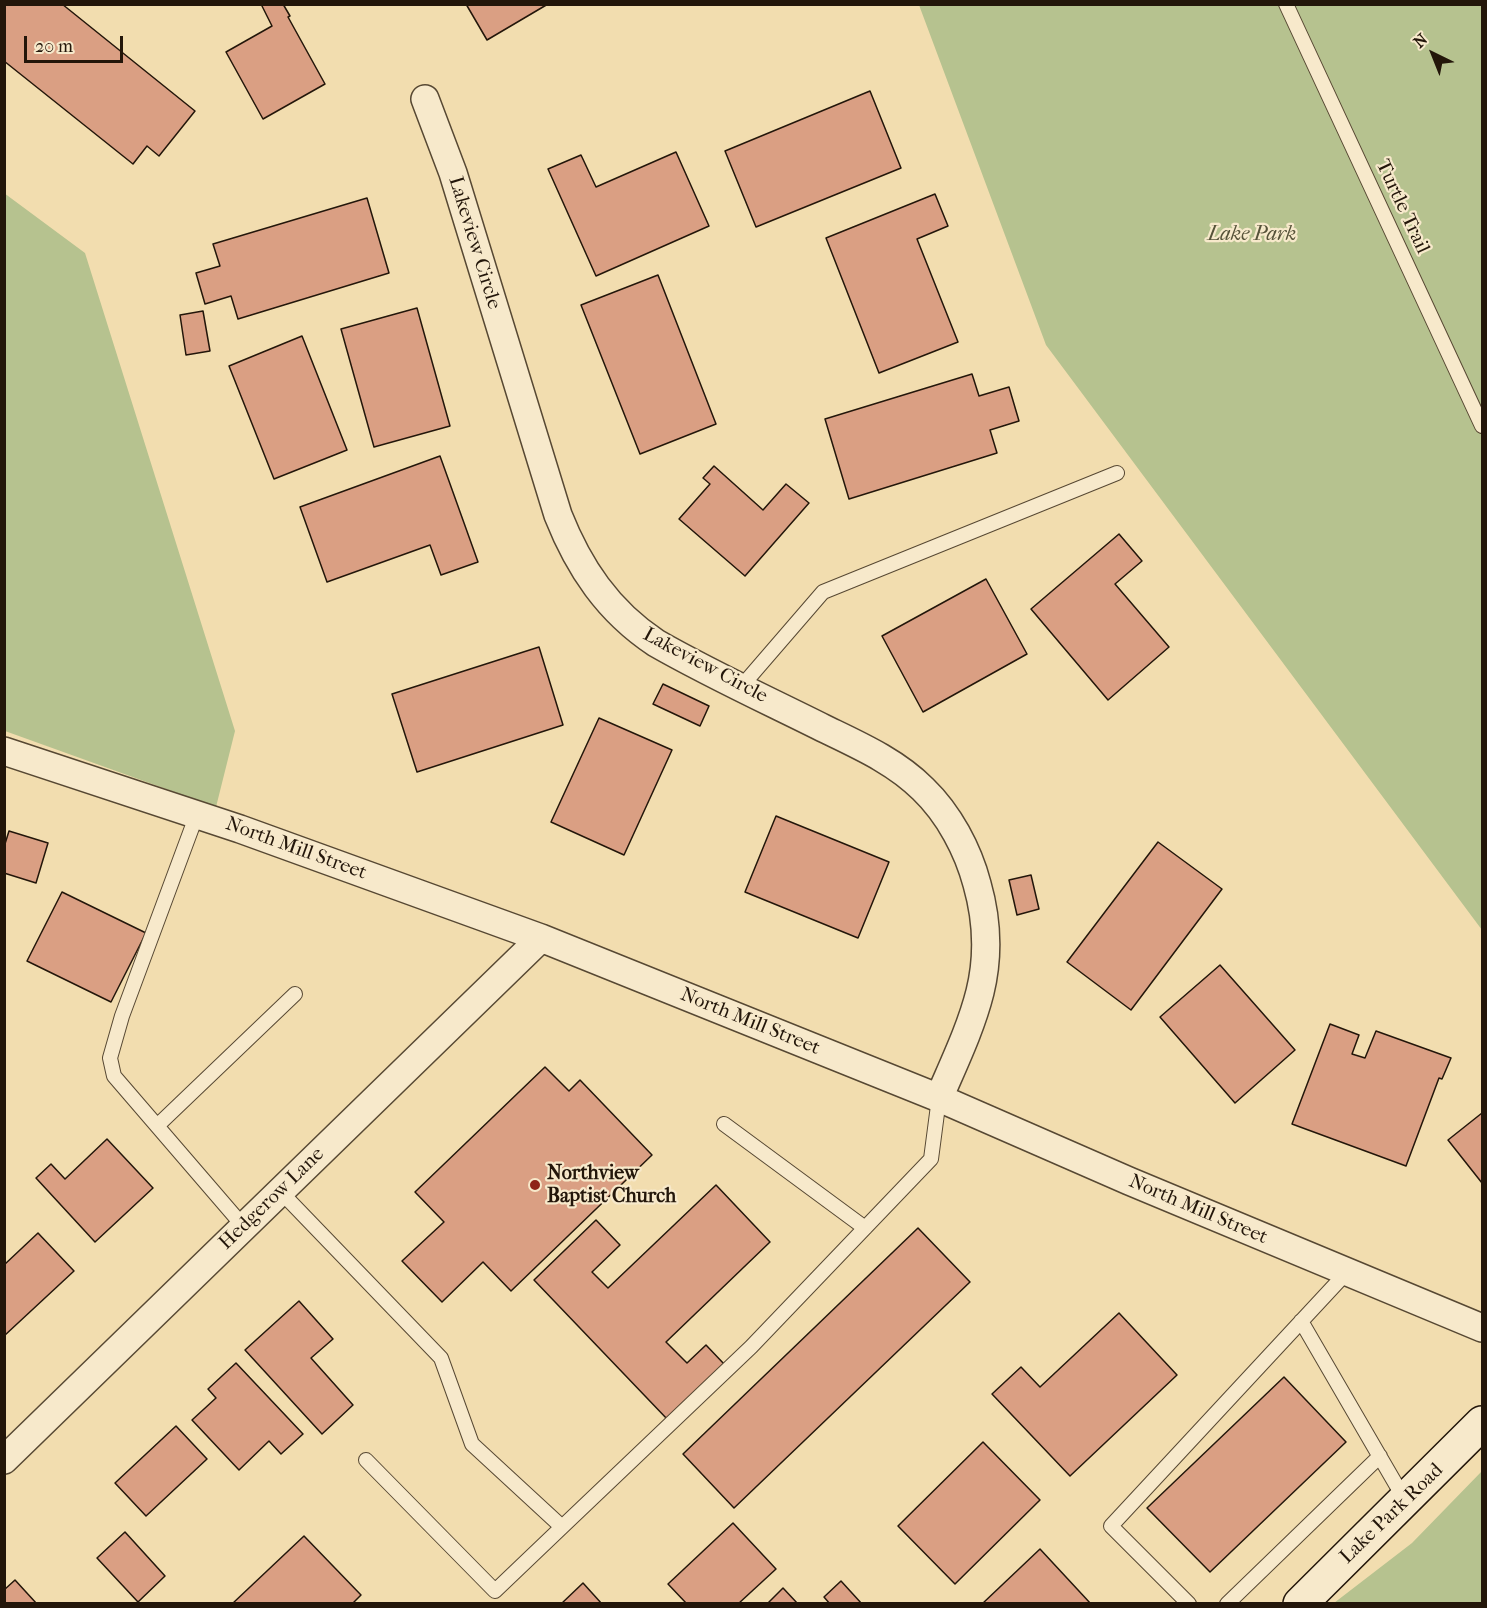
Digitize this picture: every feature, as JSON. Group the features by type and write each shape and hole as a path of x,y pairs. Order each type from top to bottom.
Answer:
{"main road":[{"name":"Lake Park Road","path":"1300,1604 1482,1423"}],"street":[{"name":"Lakeview Circle","path":"425,99 453,173 558,515 579,563 603,597 637,630 680,656 869,751 905,773 941,810 964,851 983,905 986,936 985,965 972,1018 939,1098"},
{"name":"North Mill Street","path":"4,751 197,814 541,938 939,1098 1129,1181 1482,1328"},
{"name":"Hedgerow Lane","path":"4,1460 541,938"}],"lane":[{"name":"Turtle Trail","path":"1286,4 1482,426"},
{"path":"741,687 823,592 1117,473"},
{"path":"197,814 122,1016 110,1059 114,1076 243,1227"},
{"path":"157,1126 295,994"},
{"path":"366,1460 495,1591 752,1347 931,1159 939,1098"},
{"path":"724,1124 866,1228"},
{"path":"280,1191 441,1359 472,1444 562,1527"},
{"path":"1189,1604 1111,1526 1347,1272"},
{"path":"1301,1321 1405,1500"},
{"path":"1227,1604 1380,1455"}],"green space":[{"name":"Lake Park","path":"919,5 1482,5 1482,930 1046,345"},
{"path":"4,193 85,253 235,731 216,807 5,731"},
{"path":"1482,1471 1482,1603 1334,1603 1412,1543"}],"building":[{"path":"4,4 62,4 195,111 159,156 147,146 133,164 4,61"},
{"path":"261,4 283,4 325,84 263,119 226,52 272,26"},
{"path":"466,4 548,4 487,40"},
{"path":"870,91 901,168 756,227 725,151"},
{"path":"676,152 709,226 596,276 548,169 581,155 596,187"},
{"path":"935,194 948,226 917,239 958,342 879,373 826,238"},
{"path":"367,198 389,273 238,319 231,296 205,304 196,273 220,266 213,244"},
{"path":"658,275 716,424 640,454 581,305"},
{"path":"417,308 450,426 374,447 341,329"},
{"path":"203,311 210,351 186,355 180,315"},
{"path":"302,336 347,450 274,479 229,366"},
{"path":"972,374 979,396 1009,387 1019,421 990,430 997,453 849,499 825,419"},
{"path":"440,456 478,562 441,575 430,545 327,582 300,507"},
{"path":"714,466 763,510 786,484 809,503 745,576 679,519 710,484 703,478"},
{"path":"1119,534 1142,561 1115,584 1169,647 1108,700 1031,609"},
{"path":"986,579 1027,654 923,712 882,636"},
{"path":"539,647 563,725 417,772 392,694"},
{"path":"663,684 709,706 700,726 653,704"},
{"path":"599,718 672,750 624,855 551,822"},
{"path":"776,816 889,862 858,938 745,892"},
{"path":"9,831 48,843 36,883 4,873 4,847"},
{"path":"1158,842 1222,889 1131,1010 1067,962"},
{"path":"1031,875 1039,909 1017,915 1009,880"},
{"path":"62,892 146,933 111,1002 27,961"},
{"path":"1220,965 1295,1050 1235,1103 1160,1017"},
{"path":"1330,1024 1359,1035 1352,1054 1365,1058 1376,1031 1451,1058 1442,1079 1439,1078 1406,1166 1292,1124"},
{"path":"545,1067 569,1091 580,1080 652,1155 511,1291 483,1262 442,1302 402,1261 444,1222 415,1192"},
{"path":"1482,1113 1482,1183 1448,1140"},
{"path":"107,1139 153,1188 95,1242 36,1178 51,1164 65,1179"},
{"path":"716,1185 770,1242 666,1342 687,1363 706,1345 725,1365 668,1420 534,1280 596,1220 620,1245 592,1272 608,1288"},
{"path":"918,1228 970,1282 734,1508 683,1454"},
{"path":"38,1233 74,1271 4,1336 4,1265"},
{"path":"299,1301 333,1339 311,1358 353,1405 322,1434 245,1350"},
{"path":"1119,1313 1177,1375 1070,1476 992,1394 1021,1367 1040,1387"},
{"path":"236,1363 303,1434 281,1454 269,1441 239,1470 192,1420 216,1398 208,1389"},
{"path":"1284,1377 1346,1442 1210,1572 1147,1508"},
{"path":"176,1426 207,1459 146,1516 115,1483"},
{"path":"983,1442 1040,1500 955,1584 898,1526"},
{"path":"733,1523 776,1569 738,1604 687,1604 668,1584"},
{"path":"125,1532 165,1576 138,1602 97,1558"},
{"path":"304,1536 361,1595 352,1604 232,1604"},
{"path":"1040,1549 1091,1604 982,1604"},
{"path":"15,1580 37,1604 4,1604 4,1590"},
{"path":"841,1581 862,1604 830,1604 824,1597"},
{"path":"583,1583 602,1604 561,1604"},
{"path":"783,1588 798,1604 767,1604"}],"place":[{"name":"Northview Baptist Church","path":"535,1185"}]}
